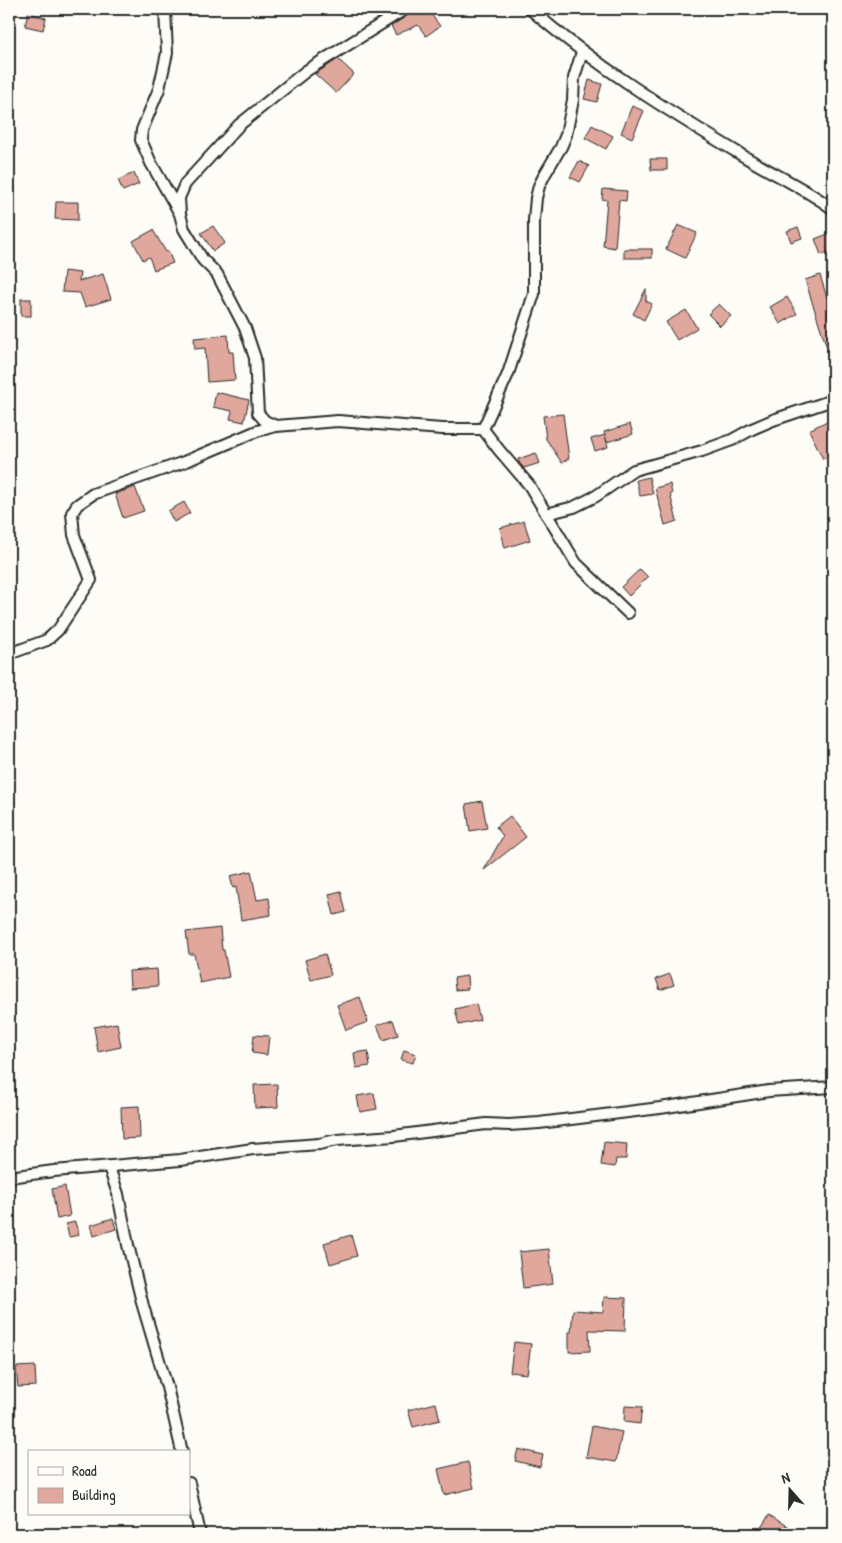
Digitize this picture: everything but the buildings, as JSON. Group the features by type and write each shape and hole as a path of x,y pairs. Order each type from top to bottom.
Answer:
{"street":[{"path":"165,9 167,54 159,89 142,130 141,140 151,163 180,214"},
{"path":"276,426 264,420 258,413 254,358 245,328 217,274 204,260 184,229 180,214 179,198 185,184 239,125 306,71 405,9"},
{"path":"530,9 582,52 673,113 805,190 833,209"},
{"path":"483,428 508,374 534,294 534,220 536,198 539,186 562,147 566,135 573,100 574,78 582,52"},
{"path":"546,514 574,507 596,496 634,470 702,451 732,440 752,428 833,400"},
{"path":"9,654 47,640 58,630 91,580 74,535 72,514 77,505 93,494 184,462 257,431 276,426 338,421 442,429 483,428"},
{"path":"483,428 529,485 576,563 628,613"},
{"path":"9,1177 54,1171 180,1160 253,1148 319,1144 337,1140 394,1136 486,1124 509,1125 539,1122 660,1108 769,1091 833,1087"},
{"path":"109,1167 118,1194 143,1306 168,1387 182,1450"},
{"path":"190,1489 198,1533"}]}
